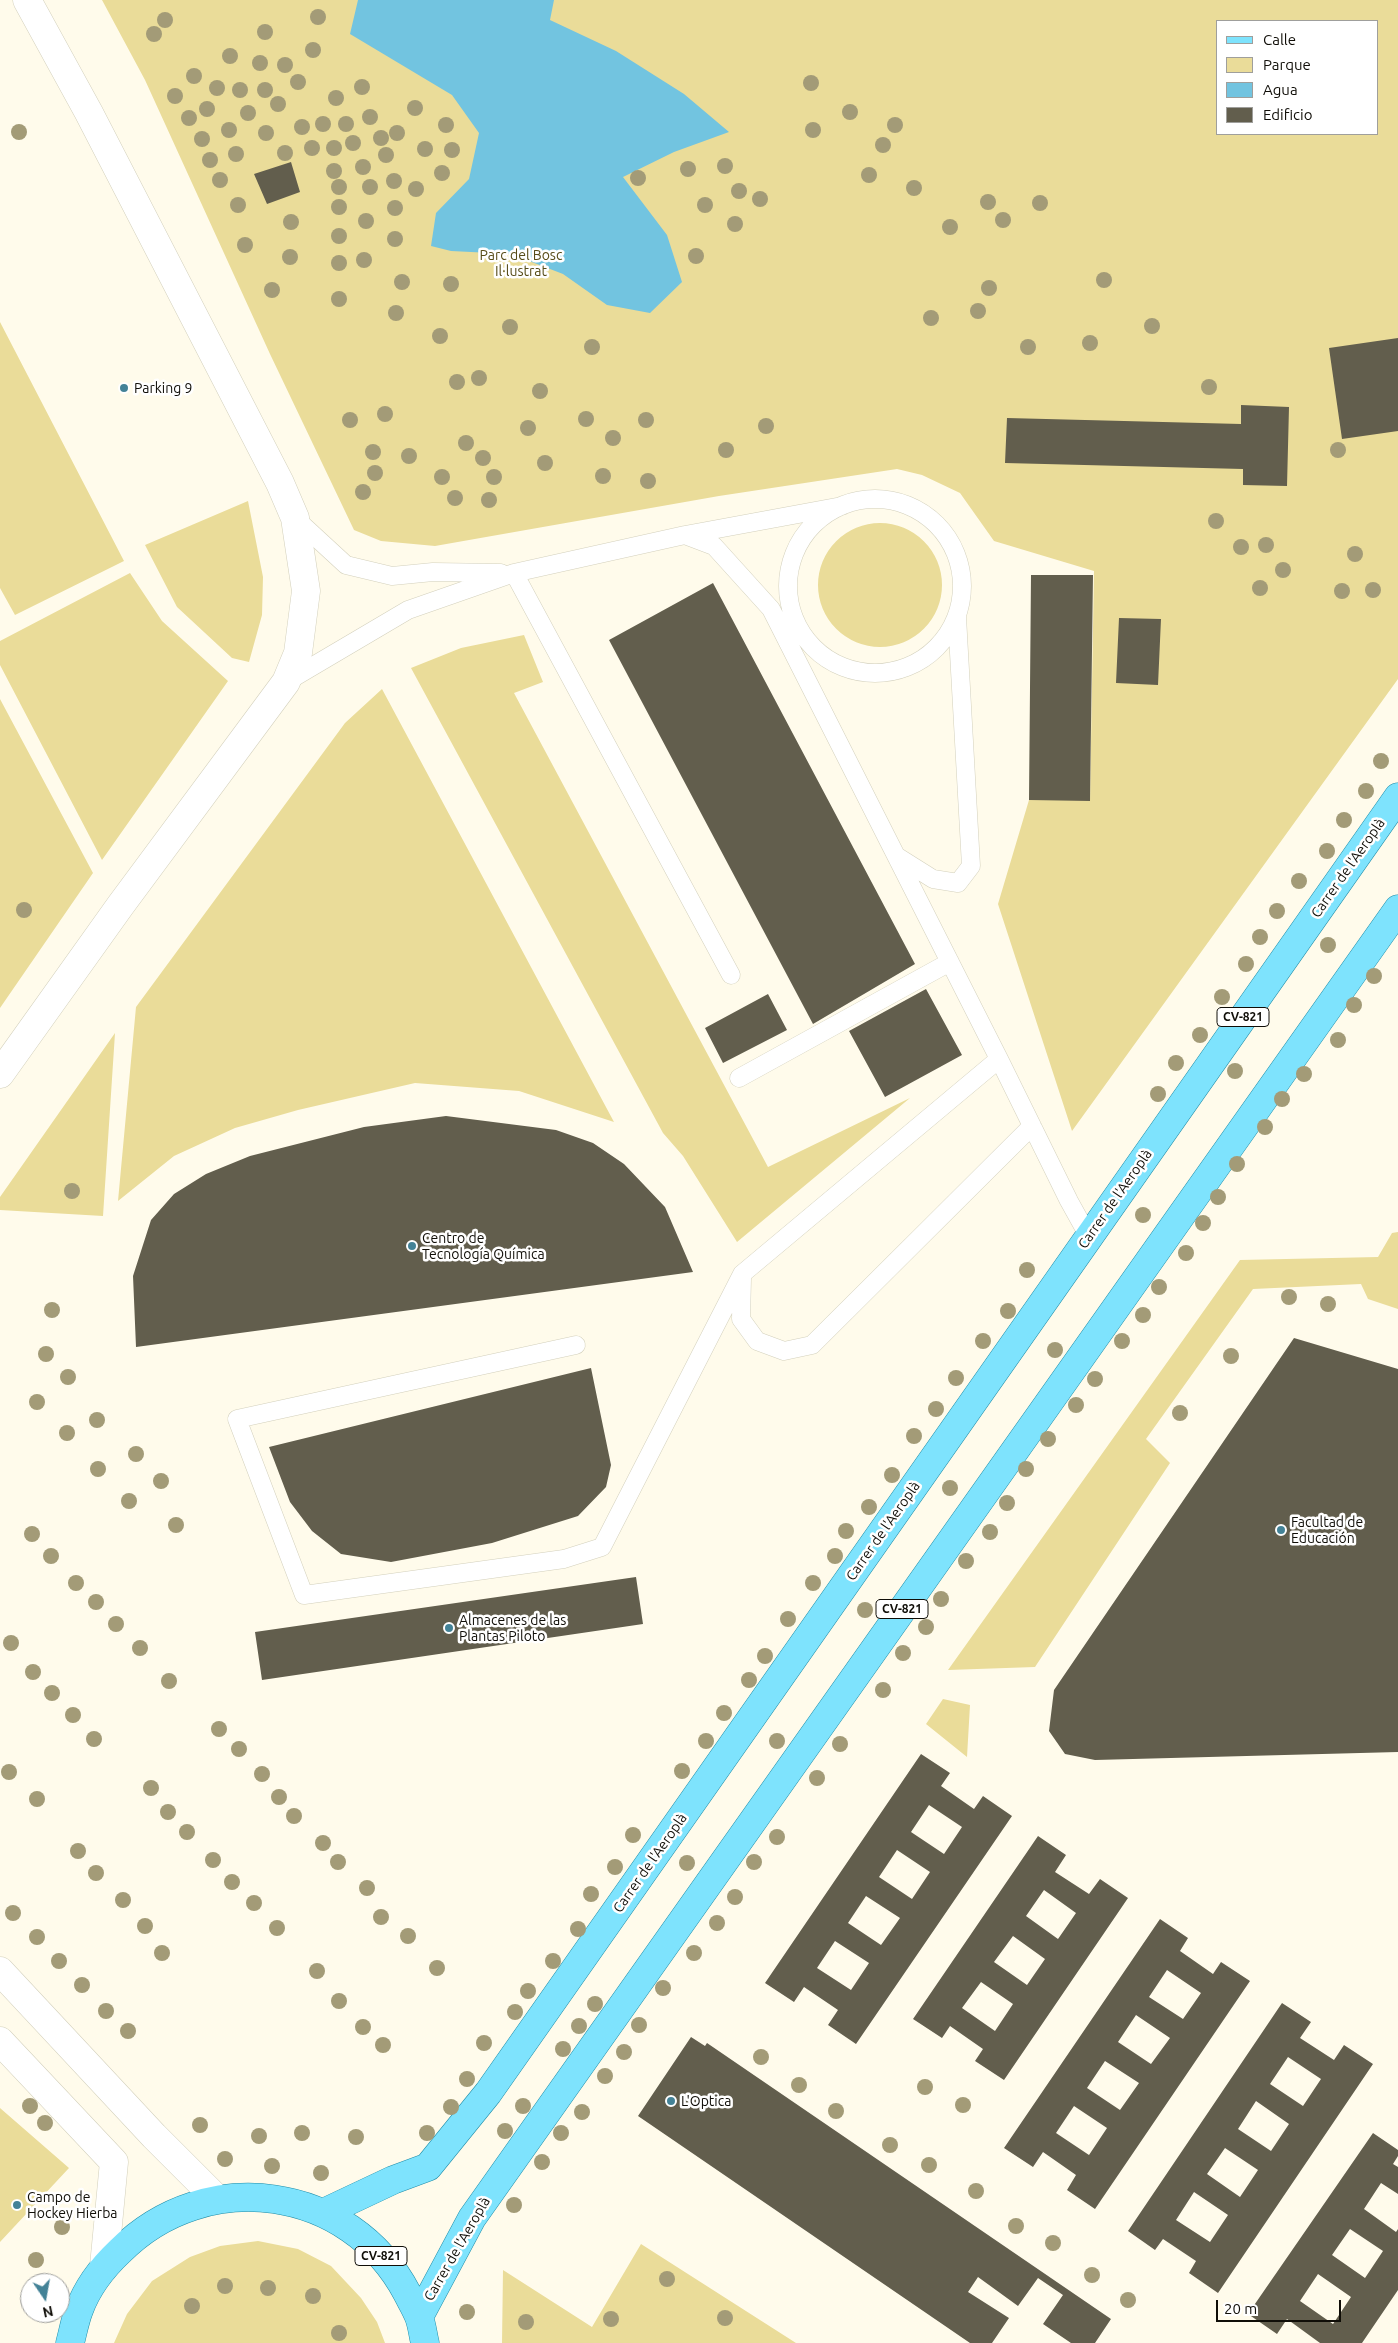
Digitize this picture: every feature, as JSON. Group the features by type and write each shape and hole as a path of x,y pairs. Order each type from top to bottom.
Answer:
{"main road":[{"name":"Carrer de l'Aeroplà","path":"324,2213 393,2180 428,2167 488,2093 1398,797"},
{"name":"Carrer de l'Aeroplà","path":"419,2317 472,2218 1398,909"},
{"name":"CV-821","path":"70,2343 79,2309 104,2266 136,2235 174,2212 217,2199 253,2196 289,2202 324,2213 364,2239 397,2274 419,2317 424,2343"}],"street":[{"path":"0,1074 120,906 286,682 298,653 306,591 295,518 257,435 28,0"},
{"path":"0,1971 154,2136 217,2199"},
{"path":"0,2041 114,2162 104,2266"}],"lane":[{"path":"875,499 906,504 931,519 948,538 960,567 963,590 957,617 949,634 930,654 902,669 858,672 826,658 808,642 793,616 788,590 791,563 799,542 823,516 849,503 875,499"},
{"path":"286,682 408,610 514,573 685,535 842,506"},
{"path":"295,518 346,565 392,576 433,572 514,573"},
{"path":"685,535 714,546 771,609 898,857 1069,1202 1089,1237"},
{"path":"514,573 731,975"},
{"path":"898,857 933,879 958,883 970,866 957,617"},
{"path":"740,1078 950,962"},
{"path":"576,1345 237,1419 304,1595 564,1559 602,1547 742,1274 999,1059"},
{"path":"742,1274 741,1319 757,1340 784,1351 812,1345 1032,1126"}],"green space":[{"name":"Parc del Bosc Il·lustrat","path":"102,0 1398,0 1398,679 1072,1131 998,904 1029,800 1090,800 1094,571 994,541 960,493 922,475 897,469 719,496 435,546 381,541 354,530 270,354 145,80"},
{"path":"0,322 124,561 15,615 0,588"},
{"path":"248,501 263,577 262,615 249,662 232,658 177,607 145,545"},
{"path":"880,523 904,528 924,541 937,561 942,585 937,609 924,629 904,642 880,647 856,642 836,629 823,609 818,585 823,561 836,541 856,528"},
{"path":"130,573 162,621 228,681 102,860 0,665 0,641"},
{"path":"524,635 543,682 514,693 768,1167 910,1098 737,1242 683,1156 663,1133 411,668 461,648"},
{"path":"382,689 614,1122 519,1091 415,1083 298,1110 235,1128 174,1156 118,1201 136,1007 345,723"},
{"path":"0,699 93,873 0,1008"},
{"path":"115,1033 103,1216 0,1210 0,1197"},
{"path":"1398,1232 1398,1309 1368,1299 1361,1284 1253,1289 1146,1439 1170,1463 1035,1667 948,1670 1240,1260 1378,1257 1392,1233"},
{"path":"943,1699 970,1705 967,1757 926,1724"},
{"name":"Campo de Hockey Hierba","path":"0,2108 69,2168 0,2242"},
{"path":"258,2241 298,2249 331,2266 361,2298 377,2322 385,2343 114,2343 127,2314 152,2281 190,2257 220,2246"},
{"path":"641,2244 796,2343 502,2343 503,2270 592,2327"}],"water":[{"path":"358,0 554,0 550,20 616,51 684,94 729,132 674,152 623,177 667,235 682,282 650,313 607,305 563,274 511,254 451,251 431,246 436,213 469,179 479,133 452,95 350,34"}],"building":[{"path":"291,162 300,192 267,204 254,174"},
{"path":"1398,338 1398,431 1342,439 1329,348"},
{"path":"1241,405 1289,407 1287,486 1243,485 1243,469 1005,463 1007,418 1241,424"},
{"path":"1031,575 1093,575 1090,801 1029,800"},
{"path":"713,583 915,964 813,1024 609,640"},
{"path":"1119,618 1161,619 1158,685 1116,683"},
{"path":"926,989 962,1055 885,1097 849,1031"},
{"path":"768,994 787,1030 723,1063 705,1028"},
{"name":"Centro de Tecnología Química","path":"446,1116 556,1130 593,1143 624,1164 665,1207 693,1272 136,1347 133,1276 151,1220 174,1194 206,1174 250,1156 364,1127"},
{"name":"Facultad de Educación","path":"1294,1338 1398,1369 1398,1752 1095,1760 1065,1754 1049,1731 1054,1690"},
{"path":"591,1368 611,1465 606,1487 578,1516 492,1543 391,1562 341,1554 312,1531 290,1502 269,1447"},
{"name":"Almacenes de las Plantas Piloto","path":"636,1577 643,1624 262,1680 255,1632"},
{"path":"921,1754 950,1773 941,1786 974,1809 983,1796 1012,1816 856,2044 828,2025 838,2010 804,1987 794,2002 765,1983","holes":["929,1805 962,1827 944,1854 911,1832","897,1850 930,1872 912,1899 879,1877","866,1896 900,1918 881,1945 848,1923","835,1941 869,1963 851,1990 817,1968"]},
{"path":"1038,1836 1066,1855 1055,1872 1089,1894 1100,1879 1128,1898 1004,2080 975,2061 983,2049 950,2026 942,2038 913,2019","holes":["1044,1890 1076,1913 1058,1939 1026,1916","1013,1936 1045,1959 1027,1985 994,1962","981,1982 1013,2004 995,2031 962,2008"]},
{"path":"1160,1919 1188,1938 1180,1951 1213,1974 1221,1962 1250,1981 1095,2209 1067,2190 1076,2175 1043,2152 1033,2167 1004,2148","holes":["1167,1970 1201,1993 1183,2019 1149,1997","1136,2015 1170,2038 1151,2064 1118,2042","1105,2061 1139,2083 1120,2110 1087,2088","1074,2106 1107,2128 1089,2155 1056,2133"]},
{"path":"1282,2003 1311,2022 1300,2038 1334,2060 1344,2045 1373,2064 1218,2293 1189,2273 1196,2261 1163,2239 1155,2250 1128,2231","holes":["1288,2057 1321,2079 1303,2106 1270,2084","1256,2101 1289,2124 1271,2151 1238,2129","1225,2148 1258,2170 1240,2197 1207,2174","1194,2192 1228,2215 1210,2242 1176,2220"]},
{"path":"691,2037 705,2046 707,2043 1111,2319 1095,2343 1071,2343 1043,2324 1063,2295 1038,2278 1018,2306 978,2277 968,2292 1009,2318 992,2343 970,2343 638,2116"},
{"path":"1373,2133 1398,2150 1398,2156 1393,2164 1398,2167 1398,2194 1381,2183 1364,2209 1396,2232 1398,2229 1398,2290 1362,2343 1320,2343 1287,2319 1277,2334 1248,2314","holes":["1350,2229 1383,2251 1365,2278 1332,2255","1318,2274 1351,2297 1333,2324 1300,2301"]}],"place":[{"name":"Parking 9","path":"124,388"},
{"name":"Centro de Tecnología Química","path":"412,1246"},
{"name":"Facultad de Educación","path":"1281,1530"},
{"name":"Almacenes de las Plantas Piloto","path":"449,1628"},
{"name":"L'Optica","path":"671,2101"},
{"name":"Campo de Hockey Hierba","path":"17,2205"}]}
